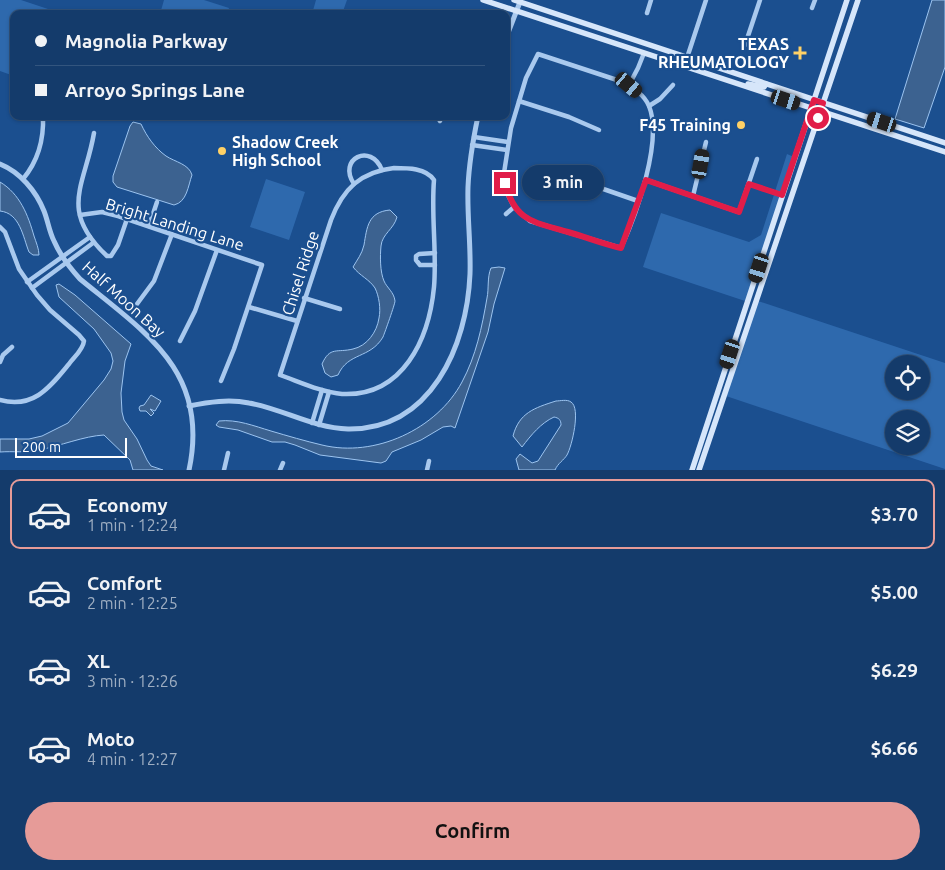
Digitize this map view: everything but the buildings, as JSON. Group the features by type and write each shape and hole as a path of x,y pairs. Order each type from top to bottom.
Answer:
{"main road":[{"path":"483,0 945,152"},
{"path":"692,470 847,0"},
{"path":"699,470 858,0"},
{"path":"518,1 942,143 937,149"},
{"path":"731,82 764,87 766,84"},
{"path":"767,94 770,89 790,95 799,95"},
{"path":"775,245 774,240 786,202 786,196 782,195"},
{"path":"710,438 710,426 719,400 716,396"}],"street":[{"path":"647,13 651,0"},
{"path":"684,67 706,0"},
{"path":"745,45 760,0"},
{"path":"812,8 814,0"},
{"path":"510,27 518,1"},
{"path":"831,50 840,53"},
{"path":"629,85 644,53"},
{"path":"538,54 629,85 639,93 649,106 652,119 652,148 646,180 621,248 530,221 514,207 508,195 504,172 508,142 519,102 526,78 538,54"},
{"path":"649,106 660,99 673,85"},
{"path":"519,102 569,117 599,130"},
{"path":"23,179 29,172 40,149 43,120"},
{"path":"189,406 217,401 242,402 263,406 319,425 358,428 381,424 399,416 426,397 447,368 459,336 468,296 470,274 468,187 472,145 477,120"},
{"path":"94,133 80,185 78,200 82,224 93,243 107,256 111,256 118,245 127,219"},
{"path":"474,137 508,142"},
{"path":"693,196 706,142"},
{"path":"472,145 507,150"},
{"path":"312,422 322,390 354,394 374,389 394,378 407,366 419,343 429,314 433,296 435,265 434,180 430,175 419,170 406,168 382,170 359,179 354,184 350,178 349,169 351,162 359,156 367,155 376,159 382,170"},
{"path":"646,180 739,212 757,159"},
{"name":"Half Moon Bay","path":"0,164 23,179 33,191 44,210 54,241 63,257 80,279 145,332 162,350 180,379 189,406 192,434 188,470"},
{"path":"560,174 638,201"},
{"name":"Chisel Ridge","path":"322,390 280,375 304,298 336,207 342,196 354,184"},
{"path":"749,184 782,195"},
{"path":"149,226 157,202"},
{"path":"506,214 514,207"},
{"name":"Bright Landing Lane","path":"80,215 102,212 262,265 248,307"},
{"path":"0,227 4,230 14,257 27,282 50,310 84,341 81,349 51,386 38,396 23,402 0,400"},
{"path":"137,304 154,281 172,234"},
{"path":"27,282 90,237"},
{"path":"32,288 93,243"},
{"path":"180,341 195,311 217,250"},
{"path":"434,253 419,254 416,256 416,260 420,265 435,265"},
{"path":"304,298 340,309"},
{"path":"220,381 234,349 248,307 297,321"},
{"path":"0,362 3,355 12,347"},
{"path":"319,425 329,392"},
{"path":"224,470 228,453"},
{"path":"428,470 429,461"},
{"path":"280,470 283,463"}],"shaded area":[{"path":"0,0 21,0 51,10 10,10 10,75 0,71"},
{"path":"164,0 204,0 229,8 228,10 161,10"},
{"path":"316,0 347,0 343,10 313,10"},
{"path":"932,0 945,0 945,67 924,128 895,119"},
{"path":"133,122 141,124 152,142 162,153 185,166 190,171 192,175 182,201 174,205 117,187 113,182 113,176"},
{"path":"787,154 794,157 748,302 643,267 661,213 749,242 761,235"},
{"path":"266,179 305,192 289,240 250,227"},
{"path":"0,182 13,193 26,213 39,255 33,255 29,252 20,227 12,216 0,211"},
{"path":"390,210 397,217 382,242 380,254 385,284 395,301 388,324 378,344 366,353 347,362 338,375 331,377 325,373 322,364 325,358 331,352 353,349 363,345 374,333 378,323 380,307 375,288 353,267 361,254 366,232 373,217 383,211"},
{"path":"491,268 505,268 488,332 455,428 451,426 443,427 421,440 392,452 386,461 381,463 320,455 285,442 272,442 238,430 216,425 219,421 239,422 290,437 342,448 363,447 383,443 421,426 437,414 451,399 467,372 481,330"},
{"path":"59,284 75,295 131,344 125,361 121,393 124,420 137,439 151,466 163,470 133,470 130,460 104,435 88,437 34,451 0,452 0,439 29,439 42,436 68,423 111,369 113,361 111,353 94,329 59,297 56,285"},
{"path":"755,300 921,355 885,355 885,400 930,400 930,358 945,363 945,469 903,455 930,455 930,410 885,410 885,449 723,395"},
{"path":"151,395 161,401 155,411 150,409 154,413 151,416 146,411 140,411 139,408 144,405"},
{"path":"566,400 574,406 573,436 567,455 555,470 519,470 516,459 520,454 532,463 538,461 561,423 556,417 549,420 536,430 522,447 513,436 519,422 528,412 556,401"}],"place":[{"name":"TEXAS RHEUMATOLOGY","path":"800,53"},
{"name":"F45 Training","path":"741,125"},
{"name":"Shadow Creek High School","path":"222,151"}],"route":[{"path":"505,183 514,207 530,221 621,248 646,180 739,212 749,184 782,195 814,100 823,103 818,118"}]}
